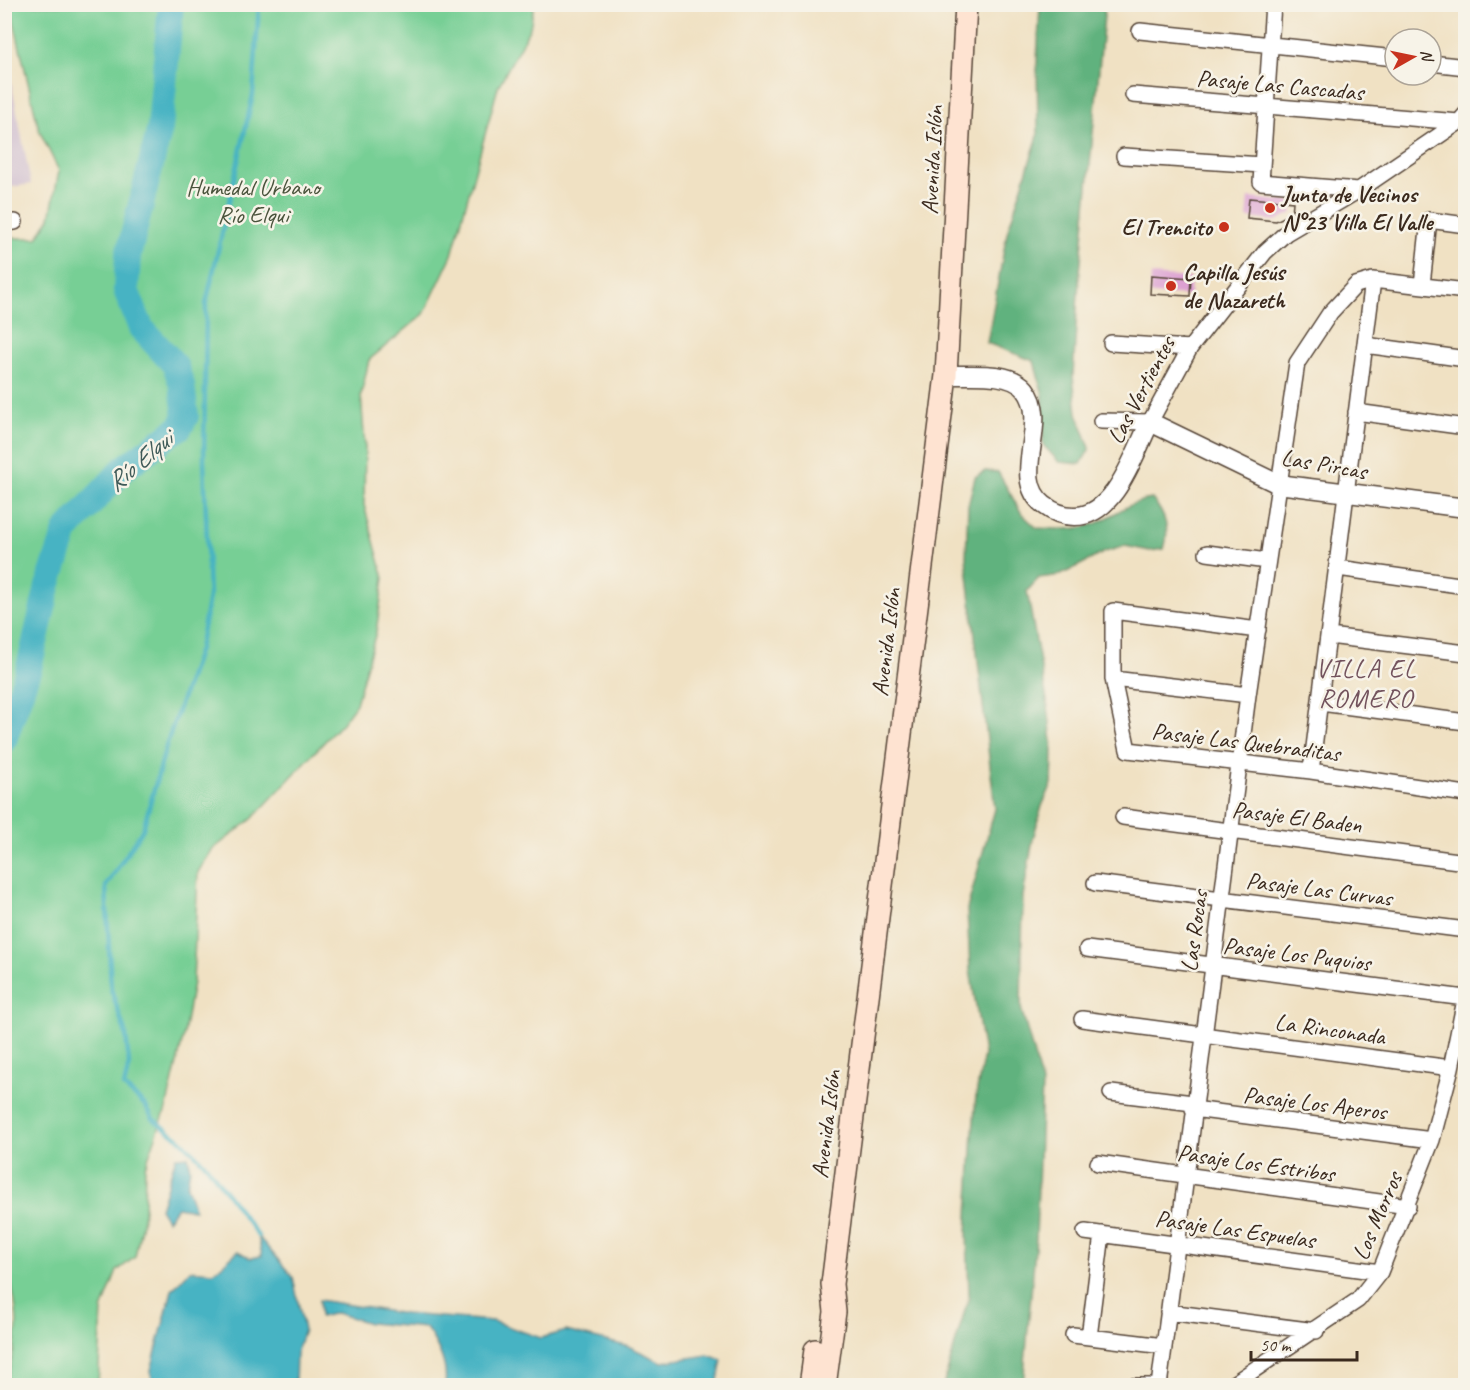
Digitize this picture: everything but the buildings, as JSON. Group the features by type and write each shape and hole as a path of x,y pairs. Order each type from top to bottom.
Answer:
{"main road":[{"name":"Avenida Islón","path":"825,1386 835,1312 832,1284 946,375 966,4"},
{"name":"Avenida Islón","path":"810,1386 822,1302 832,1284"}],"street":[{"path":"1273,4 1261,182 1359,190"},
{"path":"1140,31 1383,57"},
{"path":"1443,64 1466,66"},
{"name":"Pasaje Las Cascadas","path":"1133,96 1265,108 1462,118"},
{"name":"Las Vertientes","path":"946,375 1008,378 1026,390 1032,403 1031,489 1036,499 1061,514 1089,514 1102,508 1122,477 1190,348 1265,252 1286,233 1359,190 1462,118"},
{"path":"1124,156 1262,165"},
{"path":"1422,285 1429,220 1466,225"},
{"path":"1311,771 1373,280 1466,291"},
{"name":"Las Rocas","path":"1158,1386 1248,695 1297,363 1330,313 1356,285 1373,280"},
{"path":"1111,343 1190,348"},
{"path":"1365,345 1466,358"},
{"path":"1356,412 1466,427"},
{"path":"1101,421 1150,422"},
{"name":"Las Pircas","path":"1150,422 1278,484 1466,508"},
{"path":"1207,553 1268,561"},
{"path":"1338,568 1466,586"},
{"name":"Pasaje Las Quebraditas","path":"1258,630 1113,611 1113,679 1128,750 1311,771 1466,794"},
{"path":"1329,636 1466,653"},
{"path":"1113,679 1248,695"},
{"path":"1321,703 1466,722"},
{"name":"Pasaje El Baden","path":"1123,817 1466,862"},
{"name":"Pasaje Las Curvas","path":"1095,883 1466,930"},
{"name":"Pasaje Los Puquios","path":"1087,949 1465,997"},
{"name":"Los Morros","path":"1230,1386 1316,1331 1358,1300 1380,1272 1408,1206 1432,1140 1451,1068 1465,997"},
{"name":"La Rinconada","path":"1082,1019 1451,1068"},
{"name":"Pasaje Los Aperos","path":"1111,1093 1432,1140"},
{"name":"Pasaje Los Estribos","path":"1098,1163 1408,1206"},
{"name":"Pasaje Las Espuelas","path":"1085,1232 1380,1272"},
{"path":"1089,1337 1102,1234"},
{"path":"1168,1312 1316,1331"},
{"path":"1073,1335 1164,1346"},
{"path":"1132,1386 1133,1383 1150,1386"}],"shaded area":[{"path":"4,45 31,184 5,188 4,188"}],"green space":[{"name":"Humedal Urbano Río Elqui","path":"10,5 534,5 530,28 498,87 452,255 424,314 369,360 361,395 365,447 364,505 384,578 376,632 356,704 342,723 252,819 212,850 198,872 193,982 184,1034 166,1109 145,1167 144,1213 135,1257 117,1271 102,1310 98,1385 5,1385 14,1351 17,1322 14,1294 4,1260 4,238 37,238 50,218 59,171 39,130"},
{"path":"1040,5 1105,5 1078,293 1073,376 1077,413 1090,448 1081,464 1059,462 1043,445 1043,395 1034,361 987,343 1007,233 1038,136 1037,61"},
{"path":"985,471 998,472 1022,514 1037,528 1067,529 1090,526 1130,505 1152,499 1164,517 1167,535 1164,549 1150,551 1125,546 1105,552 1061,575 1039,578 1027,591 1048,706 1053,751 1052,784 1042,806 1033,839 1023,896 1021,1008 1042,1084 1036,1238 1023,1385 943,1386 969,1296 967,1232 973,1133 976,1095 984,1054 970,970 967,909 995,809 966,558 968,505 975,477"}],"water":[{"path":"188,1156 190,1169 187,1186 195,1210 177,1207 167,1220 160,1209 176,1157"},
{"path":"258,1236 293,1277 304,1330 296,1354 295,1385 134,1385 152,1383 151,1370 172,1290 190,1270 214,1272 238,1251 250,1258 262,1256"},
{"path":"319,1300 405,1314 492,1321 541,1338 566,1331 630,1347 662,1362 708,1355 722,1360 717,1385 445,1385 445,1370 441,1355 426,1328 369,1323 336,1313 320,1317"}],"waterway":[{"name":"Río Elqui","path":"4,740 29,668 48,586 66,531 123,469 180,427 186,416 182,385 175,365 141,328 126,290 128,256 160,128 171,4"},
{"path":"258,1236 207,1166 181,1140 153,1119 145,1105 124,1087 129,1064 126,1035 111,989 106,886 143,829 167,743 199,649 209,597 204,460 206,304 253,95 259,4"}],"place":[{"name":"Junta de Vecinos N°23 Villa El Valle","path":"1270,208"},
{"name":"El Trencito","path":"1224,227"},
{"name":"Capilla Jesús de Nazareth","path":"1171,286"}],"district":[{"name":"VILLA EL ROMERO","path":"1366,683"}]}
